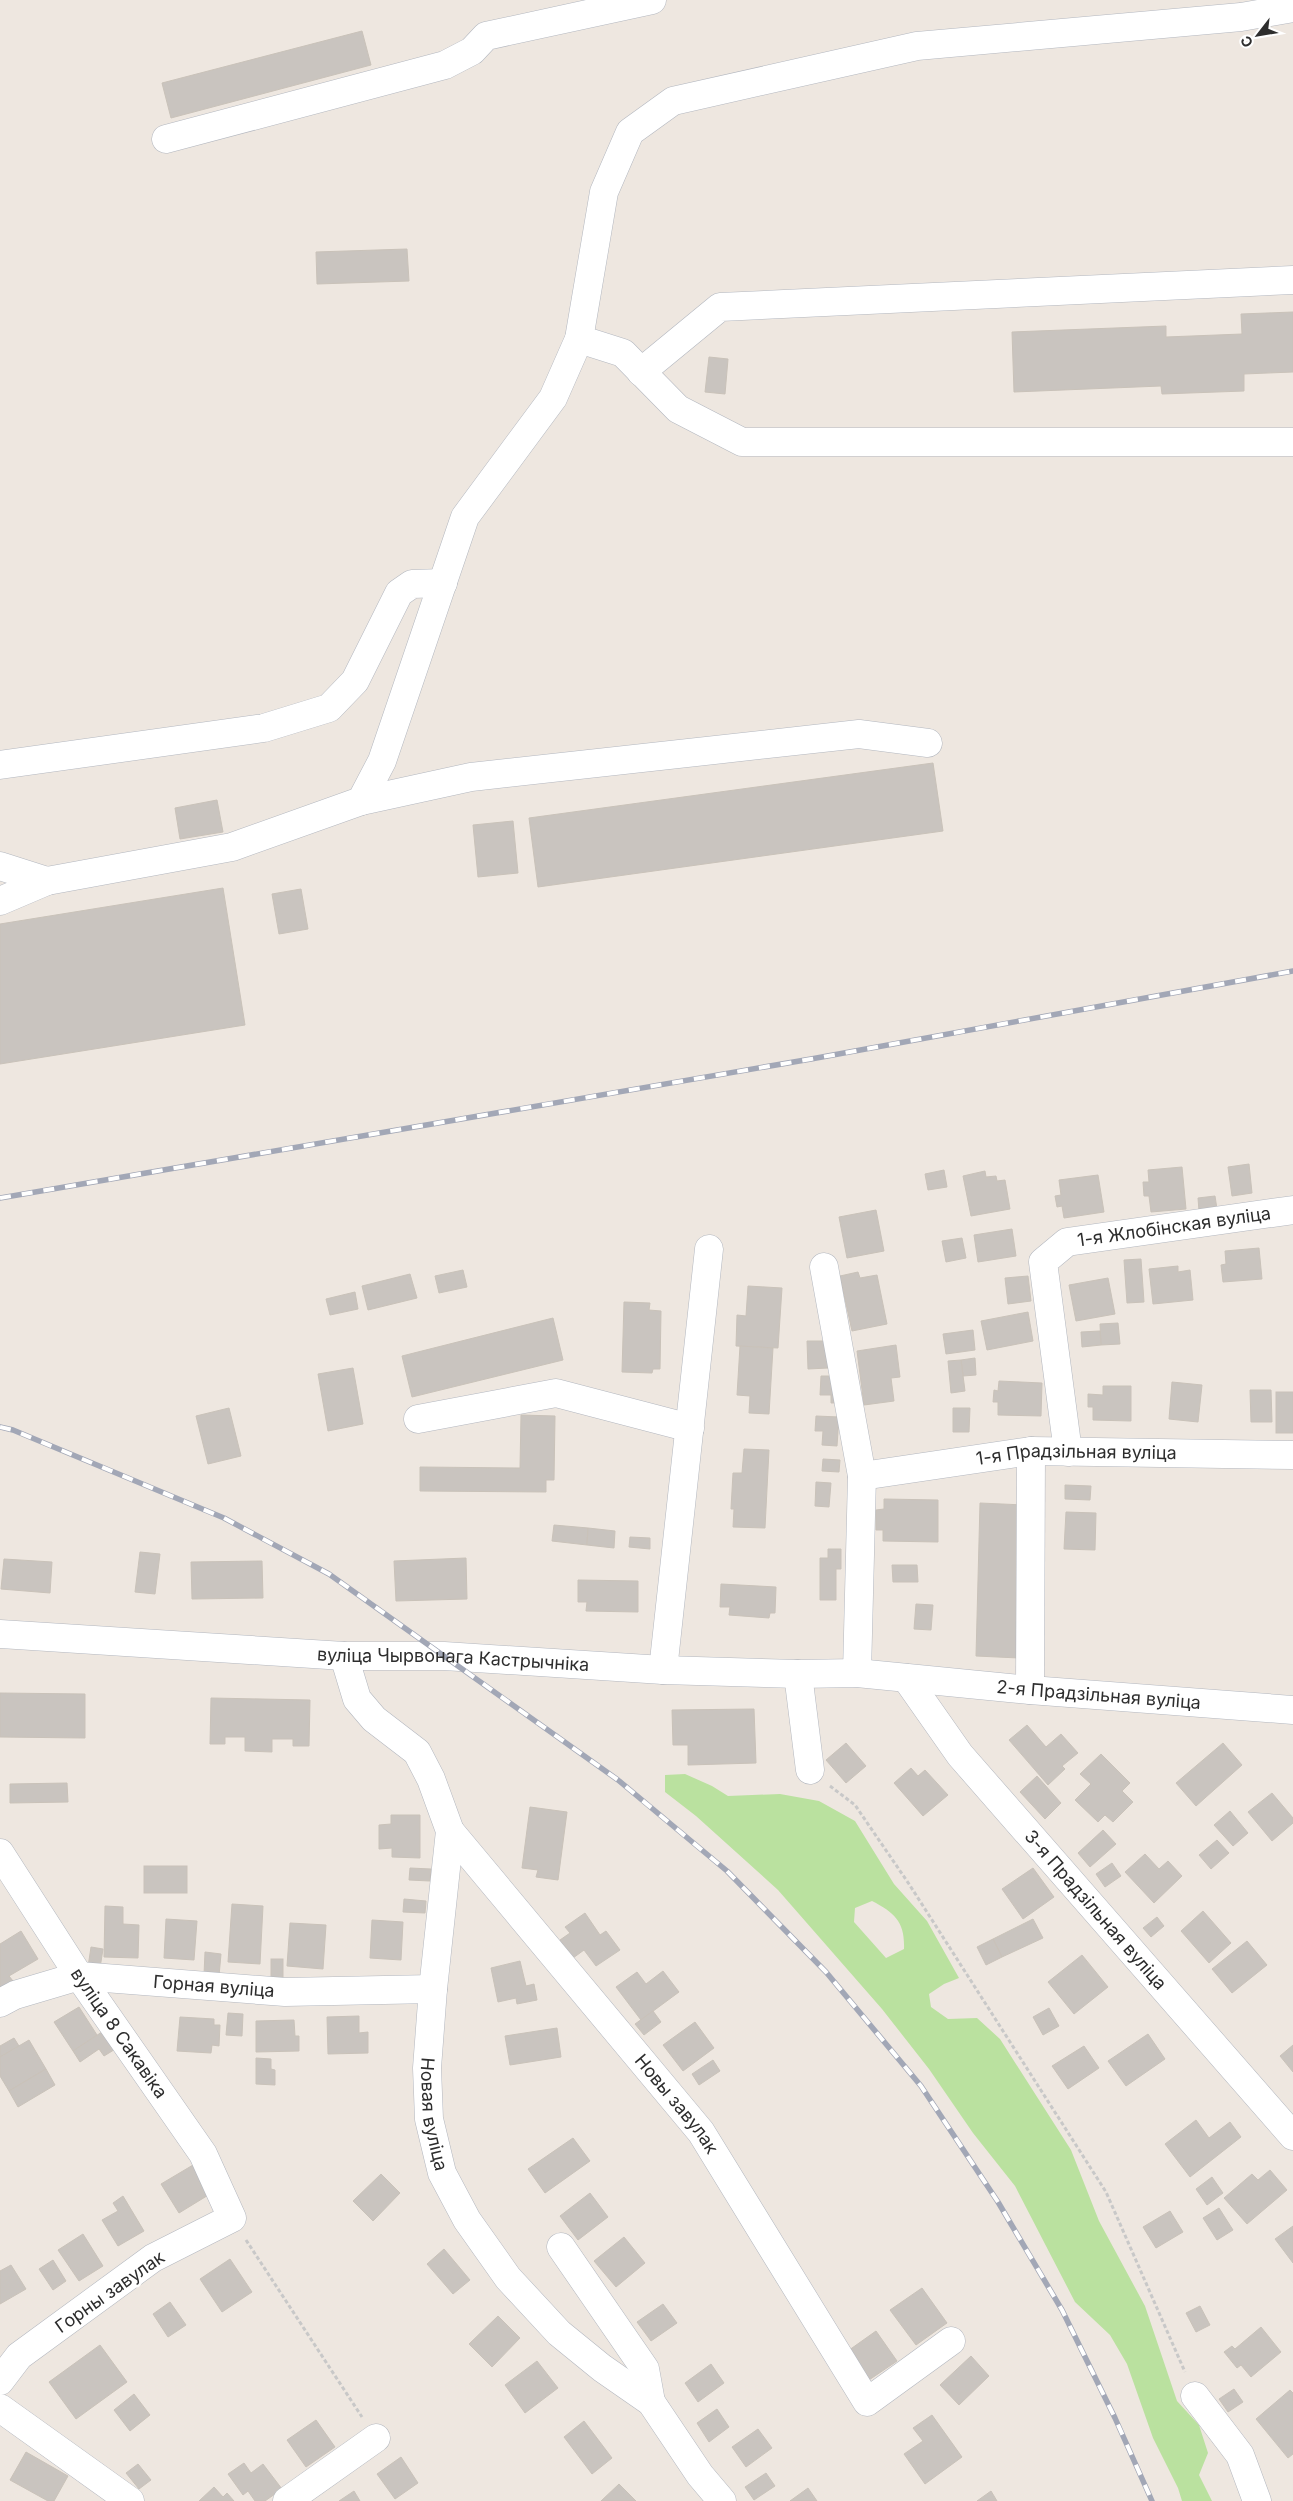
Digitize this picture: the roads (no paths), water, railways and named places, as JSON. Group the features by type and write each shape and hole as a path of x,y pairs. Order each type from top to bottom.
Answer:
{"street":[{"path":"166,138 445,65 472,51 486,36 652,0"},
{"path":"361,801 382,761 465,517 554,398 579,339 604,192 630,132 673,102 917,46 1241,17 1293,8"},
{"path":"641,372 720,307 1293,280"},
{"path":"579,339 623,353 678,409 742,442 1293,442"},
{"path":"0,765 264,728 329,708 355,681 398,592 412,584 443,583"},
{"path":"0,900 47,881 232,847 361,801 471,777 859,734 928,743"},
{"path":"0,866 47,881"},
{"name":"1-я Жлобінская вуліца","path":"1068,1452 1043,1262 1067,1242 1293,1210"},
{"path":"663,1670 710,1249"},
{"path":"824,1268 862,1476 857,1673"},
{"path":"418,1419 556,1394 690,1428"},
{"path":"1030,1451 1030,1690"},
{"name":"1-я Прадзільная вуліца","path":"862,1476 1030,1451 1293,1455"},
{"name":"вуліца Чырвонага Кастрычніка","path":"0,1634 344,1656 444,1656 663,1670 798,1674 857,1673 906,1678"},
{"name":"Новая вуліца","path":"344,1656 357,1699 374,1719 417,1752 431,1779 450,1831 433,1988 427,2068 429,2119 442,2173 466,2220 508,2278 559,2333 602,2368 651,2402 700,2475 722,2501"},
{"path":"798,1674 810,1770"},
{"name":"2-я Прадзільная вуліца","path":"906,1678 1030,1690 1293,1710"},
{"name":"3-я Прадзільная вуліца","path":"906,1678 960,1754 1293,2136"},
{"name":"Новы завулак","path":"450,1831 701,2132 867,2402 951,2341"},
{"name":"вуліца 8 Сакавіка","path":"0,1853 79,1976 203,2154 232,2218"},
{"name":"Горная вуліца","path":"0,2003 15,1995 79,1976 285,1992 433,1988"},
{"name":"Горны завулак","path":"0,2381 19,2356 154,2258 232,2218"},
{"path":"561,2247 645,2369 651,2402"},
{"path":"1195,2396 1240,2455 1257,2501"},
{"path":"0,2408 130,2501"},
{"path":"287,2501 376,2438"}],"railway":[{"path":"0,1198 811,1059 1293,971"},
{"path":"0,1427 13,1430 224,1518 329,1574 618,1780 727,1871 826,1972 921,2086 998,2202 1062,2310 1115,2418 1152,2501"}]}
